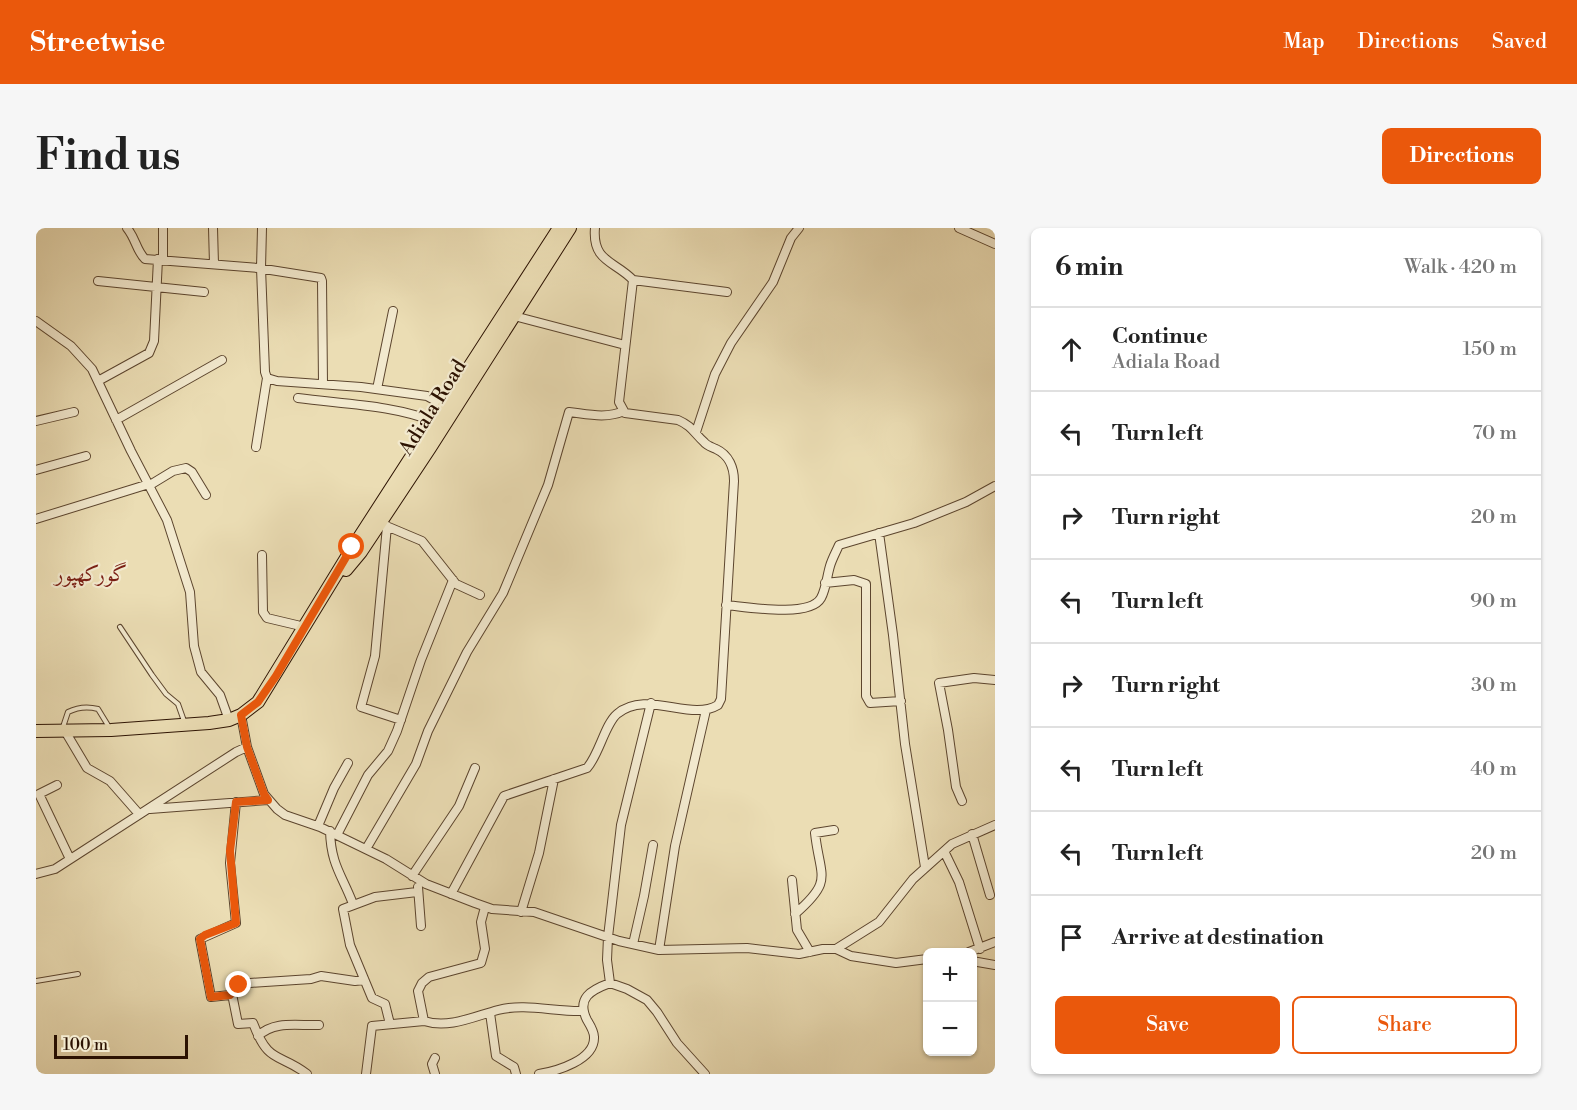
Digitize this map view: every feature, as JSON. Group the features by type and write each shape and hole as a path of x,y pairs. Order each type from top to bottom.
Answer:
{"main road":[{"name":"Adiala Road","path":"320,601 384,525 449,408 559,228"},
{"name":"Adiala Road","path":"235,717 258,702 352,547 435,422 449,408 514,316 570,228"},
{"path":"36,731 111,730 186,725 235,717"}],"street":[{"path":"127,228 135,239 138,252 145,259 261,268 321,278 324,384"},
{"path":"98,381 149,353 152,348 163,228"},
{"path":"213,228 214,264"},
{"path":"256,447 267,378 261,268 262,228"},
{"path":"595,228 596,246 601,254 633,280 727,292"},
{"path":"696,432 715,375 731,343 773,282 791,238 799,228"},
{"path":"959,228 995,244"},
{"path":"451,894 504,796 576,772 590,765 615,715 636,706 651,704 706,710 718,705 720,699 734,476 728,459 722,453 705,444 696,432 678,420 625,413 619,402 633,280"},
{"path":"98,281 204,292"},
{"path":"376,389 393,310"},
{"path":"514,316 625,345"},
{"path":"36,321 82,357 92,369 167,520 190,592 194,646 201,672 235,717 264,794 285,815 318,826 366,849 415,878 485,907 534,912 609,937 659,950 747,948 799,954 836,949 851,956 896,963 923,960"},
{"path":"116,420 222,360"},
{"path":"267,378 277,381 376,389 427,396 449,408"},
{"path":"298,398 398,411 435,422"},
{"path":"366,849 412,771 428,731 467,652 503,593 548,485 569,412 612,416 624,411"},
{"path":"36,421 74,412"},
{"path":"36,470 86,456"},
{"path":"36,519 149,484 173,471 186,468 192,472 206,495"},
{"path":"726,605 789,610 807,608 818,603 822,596 831,562 839,545 914,523 966,502 995,486"},
{"path":"401,720 361,707 375,656 384,525 422,541 456,584 480,595"},
{"path":"879,533 905,744 925,867"},
{"path":"262,555 263,612 267,618 305,627"},
{"path":"353,904 337,872 331,849 333,833 369,775 388,751 401,720 420,660 453,580"},
{"path":"825,583 854,580 866,584 866,696 870,704 901,701"},
{"path":"962,801 956,787 939,683 974,678 995,680"},
{"path":"610,983 607,960 621,825 651,704"},
{"path":"659,950 677,836 706,710"},
{"path":"63,731 87,768 110,781 143,811 268,800"},
{"path":"36,874 55,870 143,811 247,747"},
{"path":"318,826 334,788 348,763"},
{"path":"421,926 415,878 459,806 475,768"},
{"path":"520,912 539,853 554,779"},
{"path":"57,785 39,794 70,859"},
{"path":"236,802 230,851 236,923 200,939 211,997 228,996 239,985 256,982 310,979 321,976 355,981 364,980"},
{"path":"836,949 879,922 913,879 944,851 960,839 995,825"},
{"path":"795,914 811,900 821,885 821,866 815,832 834,830"},
{"path":"972,834 990,895"},
{"path":"633,944 645,896 653,845"},
{"path":"944,851 959,882 980,949"},
{"path":"792,880 797,930 810,952"},
{"path":"390,1024 385,1004 372,998 364,980 350,945 343,909 375,897 417,892"},
{"path":"424,1021 418,991 424,980 481,963 484,949 481,922 485,907"},
{"path":"977,950 995,942"},
{"path":"977,962 995,965"},
{"path":"541,1074 570,1065 589,1052 594,1036 583,1011 587,995 595,988 610,983 647,1000 657,1011 677,1043 705,1074"},
{"path":"232,994 238,1024 253,1023 269,1053 307,1074"},
{"path":"366,1074 372,1026 424,1021 449,1022 490,1014 501,1009 536,1007 583,1011"},
{"path":"490,1014 496,1056 514,1067 516,1074"},
{"path":"258,1036 264,1030 276,1025 319,1025"},
{"path":"435,1058 432,1064 435,1074"}],"lane":[{"path":"120,627 166,694 178,704 186,725"},
{"path":"63,731 68,712 89,707 98,709 111,730"},
{"path":"36,981 78,974"}],"district":[{"name":"گورکھپور","path":"91,573"}],"route":[{"path":"239,985 230,995 213,998 210,996 200,939 236,923 231,885 230,851 236,802 268,800 247,747 241,715 258,702 276,676 352,547"}]}
